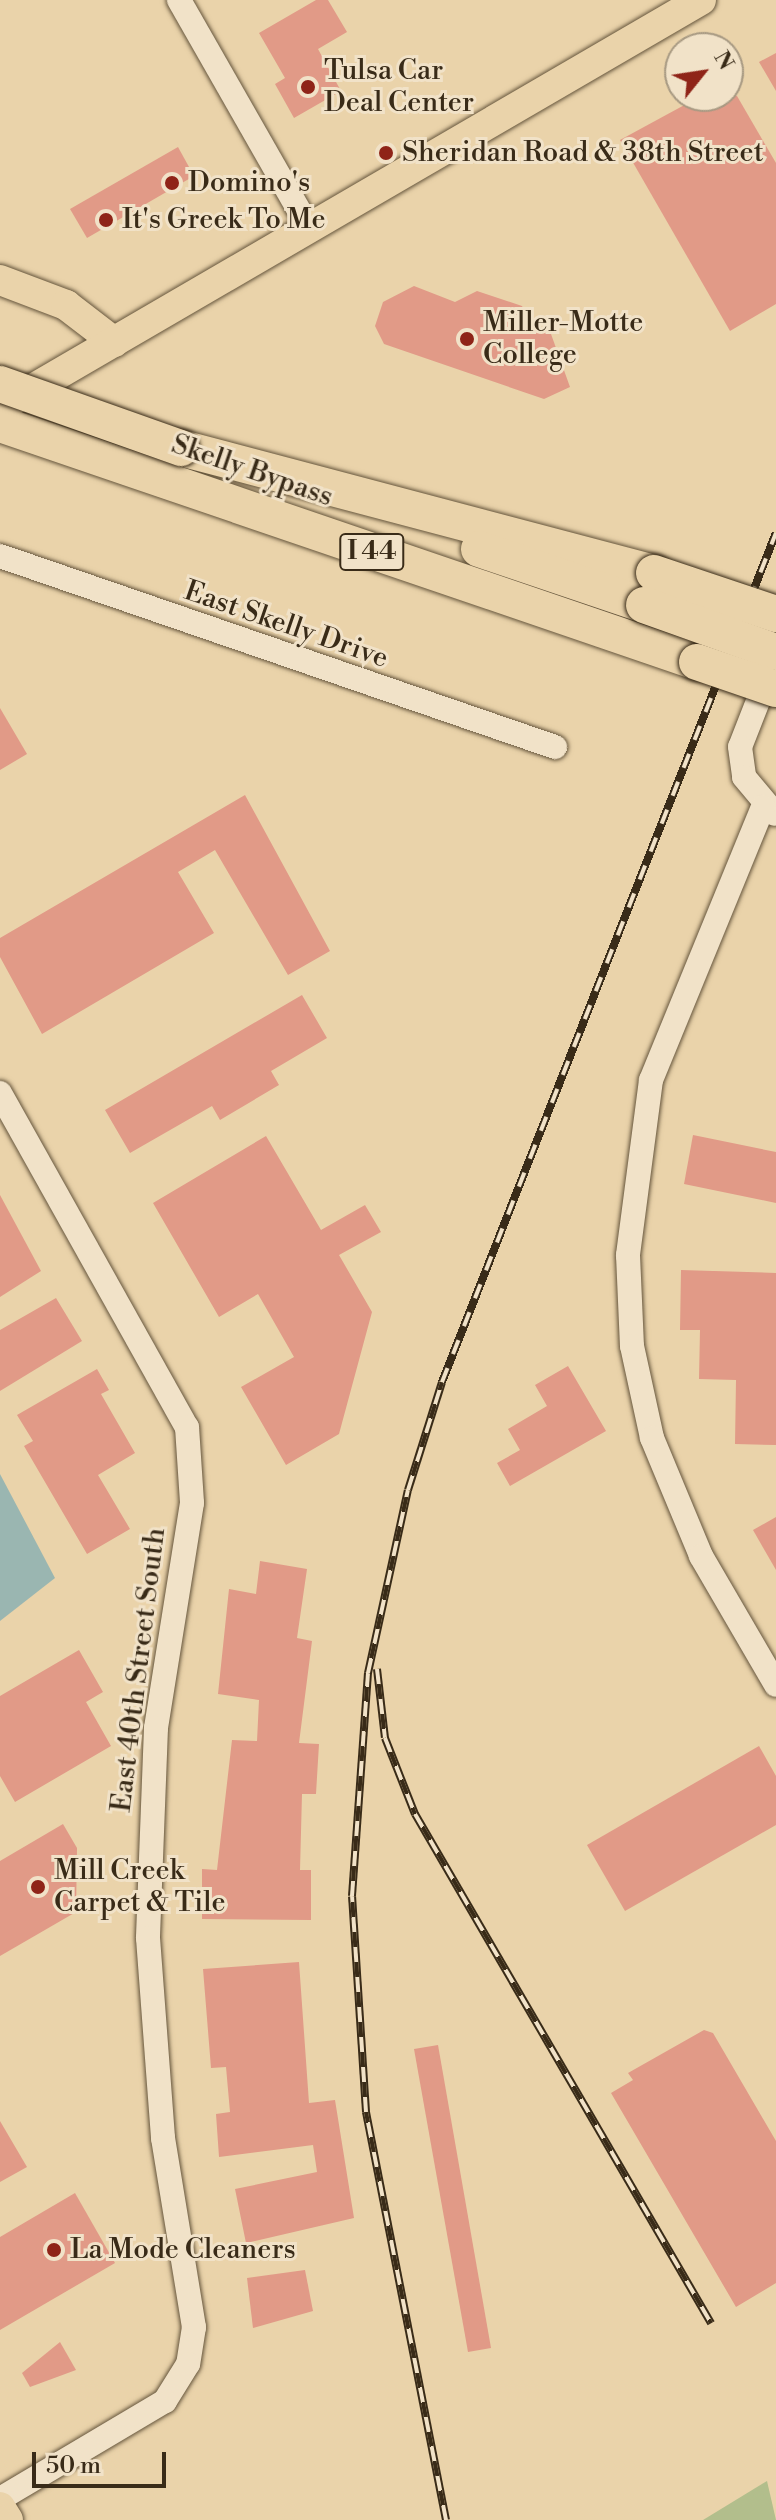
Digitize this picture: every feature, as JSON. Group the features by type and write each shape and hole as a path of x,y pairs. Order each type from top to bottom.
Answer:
{"highway":[{"name":"Skelly Bypass","path":"0,384 181,448 649,589 776,654"},
{"name":"Skelly Bypass","path":"0,424 776,689"},
{"path":"649,589 776,614"}],"main road":[{"path":"0,408 701,0"},
{"path":"0,280 66,305 114,342"},
{"path":"0,2507 8,2520"}],"street":[{"path":"179,0 309,228"},
{"name":"East Skelly Drive","path":"0,556 555,747"},
{"path":"776,654 740,747 744,777 770,811 651,1080 628,1255 632,1346 652,1438 701,1556 776,1685"},
{"name":"East 40th Street South","path":"0,1093 187,1427 192,1503 156,1728 148,1938 156,2080 192,2303 192,2348 180,2380 153,2410 0,2499"}],"green space":[{"path":"767,2481 776,2520 703,2520"}],"water":[{"path":"0,1474 55,1578 0,1621"}],"building":[{"path":"316,0 328,0 347,32 318,49 341,91 294,118 275,84 285,78 259,33"},
{"path":"776,53 776,91 759,62"},
{"path":"744,108 776,163 776,304 730,331 620,140 672,112 744,112"},
{"path":"178,147 194,176 87,238 70,209"},
{"name":"Miller-Motte College","path":"414,286 455,302 477,291 522,306 533,328 551,334 570,387 544,399 384,344 375,326 383,302"},
{"path":"0,708 27,754 0,770"},
{"path":"245,795 330,951 288,975 215,850 178,872 214,933 42,1034 0,957 0,938"},
{"path":"302,995 327,1038 271,1071 279,1085 220,1120 212,1106 130,1153 105,1110"},
{"path":"693,1135 776,1152 776,1203 684,1184"},
{"path":"266,1136 321,1230 365,1205 381,1232 339,1255 372,1312 339,1434 286,1465 241,1387 294,1357 258,1294 219,1317 153,1203"},
{"path":"0,1195 41,1271 0,1297"},
{"path":"681,1270 776,1273 776,1445 735,1444 736,1380 699,1379 700,1330 680,1330"},
{"path":"56,1298 82,1341 0,1391 0,1330"},
{"path":"568,1366 606,1431 510,1486 497,1463 520,1450 508,1429 547,1406 535,1385"},
{"path":"97,1369 109,1390 101,1394 135,1453 98,1475 130,1529 87,1554 24,1446 33,1441 17,1415"},
{"path":"776,1517 776,1570 753,1530"},
{"path":"260,1561 307,1569 297,1638 312,1641 299,1743 319,1744 316,1794 302,1794 300,1870 311,1870 311,1920 202,1919 202,1869 217,1870 232,1740 257,1741 259,1700 218,1694 229,1589 256,1594"},
{"path":"79,1650 103,1692 86,1702 111,1746 15,1802 0,1776 0,1696"},
{"path":"759,1746 776,1776 776,1825 625,1911 587,1845"},
{"name":"Mill Creek Carpet & Tile","path":"63,1824 77,1848 76,1912 0,1956 0,1861"},
{"path":"299,1962 309,2103 335,2100 354,2218 246,2243 235,2189 317,2172 313,2145 219,2157 216,2114 230,2112 226,2067 211,2068 203,1969"},
{"path":"704,2030 713,2033 776,2141 776,2283 736,2307 611,2093 633,2080 628,2073"},
{"path":"438,2045 491,2348 468,2352 414,2049"},
{"path":"0,2121 27,2167 0,2182"},
{"name":"La Mode Cleaners","path":"75,2193 115,2263 0,2330 0,2237"},
{"path":"305,2270 313,2311 253,2328 247,2278"},
{"path":"60,2342 76,2370 30,2387 22,2373"}],"railway":[{"path":"446,2520 366,2112 352,1896 368,1673 408,1490 442,1382 776,533"},
{"path":"377,1669 385,1738 415,1814 711,2323"}],"place":[{"name":"Tulsa Car Deal Center","path":"308,87"},
{"name":"Sheridan Road & 38th Street","path":"386,153"},
{"name":"Domino's","path":"172,183"},
{"name":"It's Greek To Me","path":"106,220"},
{"name":"Miller-Motte College","path":"467,339"},
{"name":"Mill Creek Carpet & Tile","path":"38,1887"},
{"name":"La Mode Cleaners","path":"54,2250"}]}
